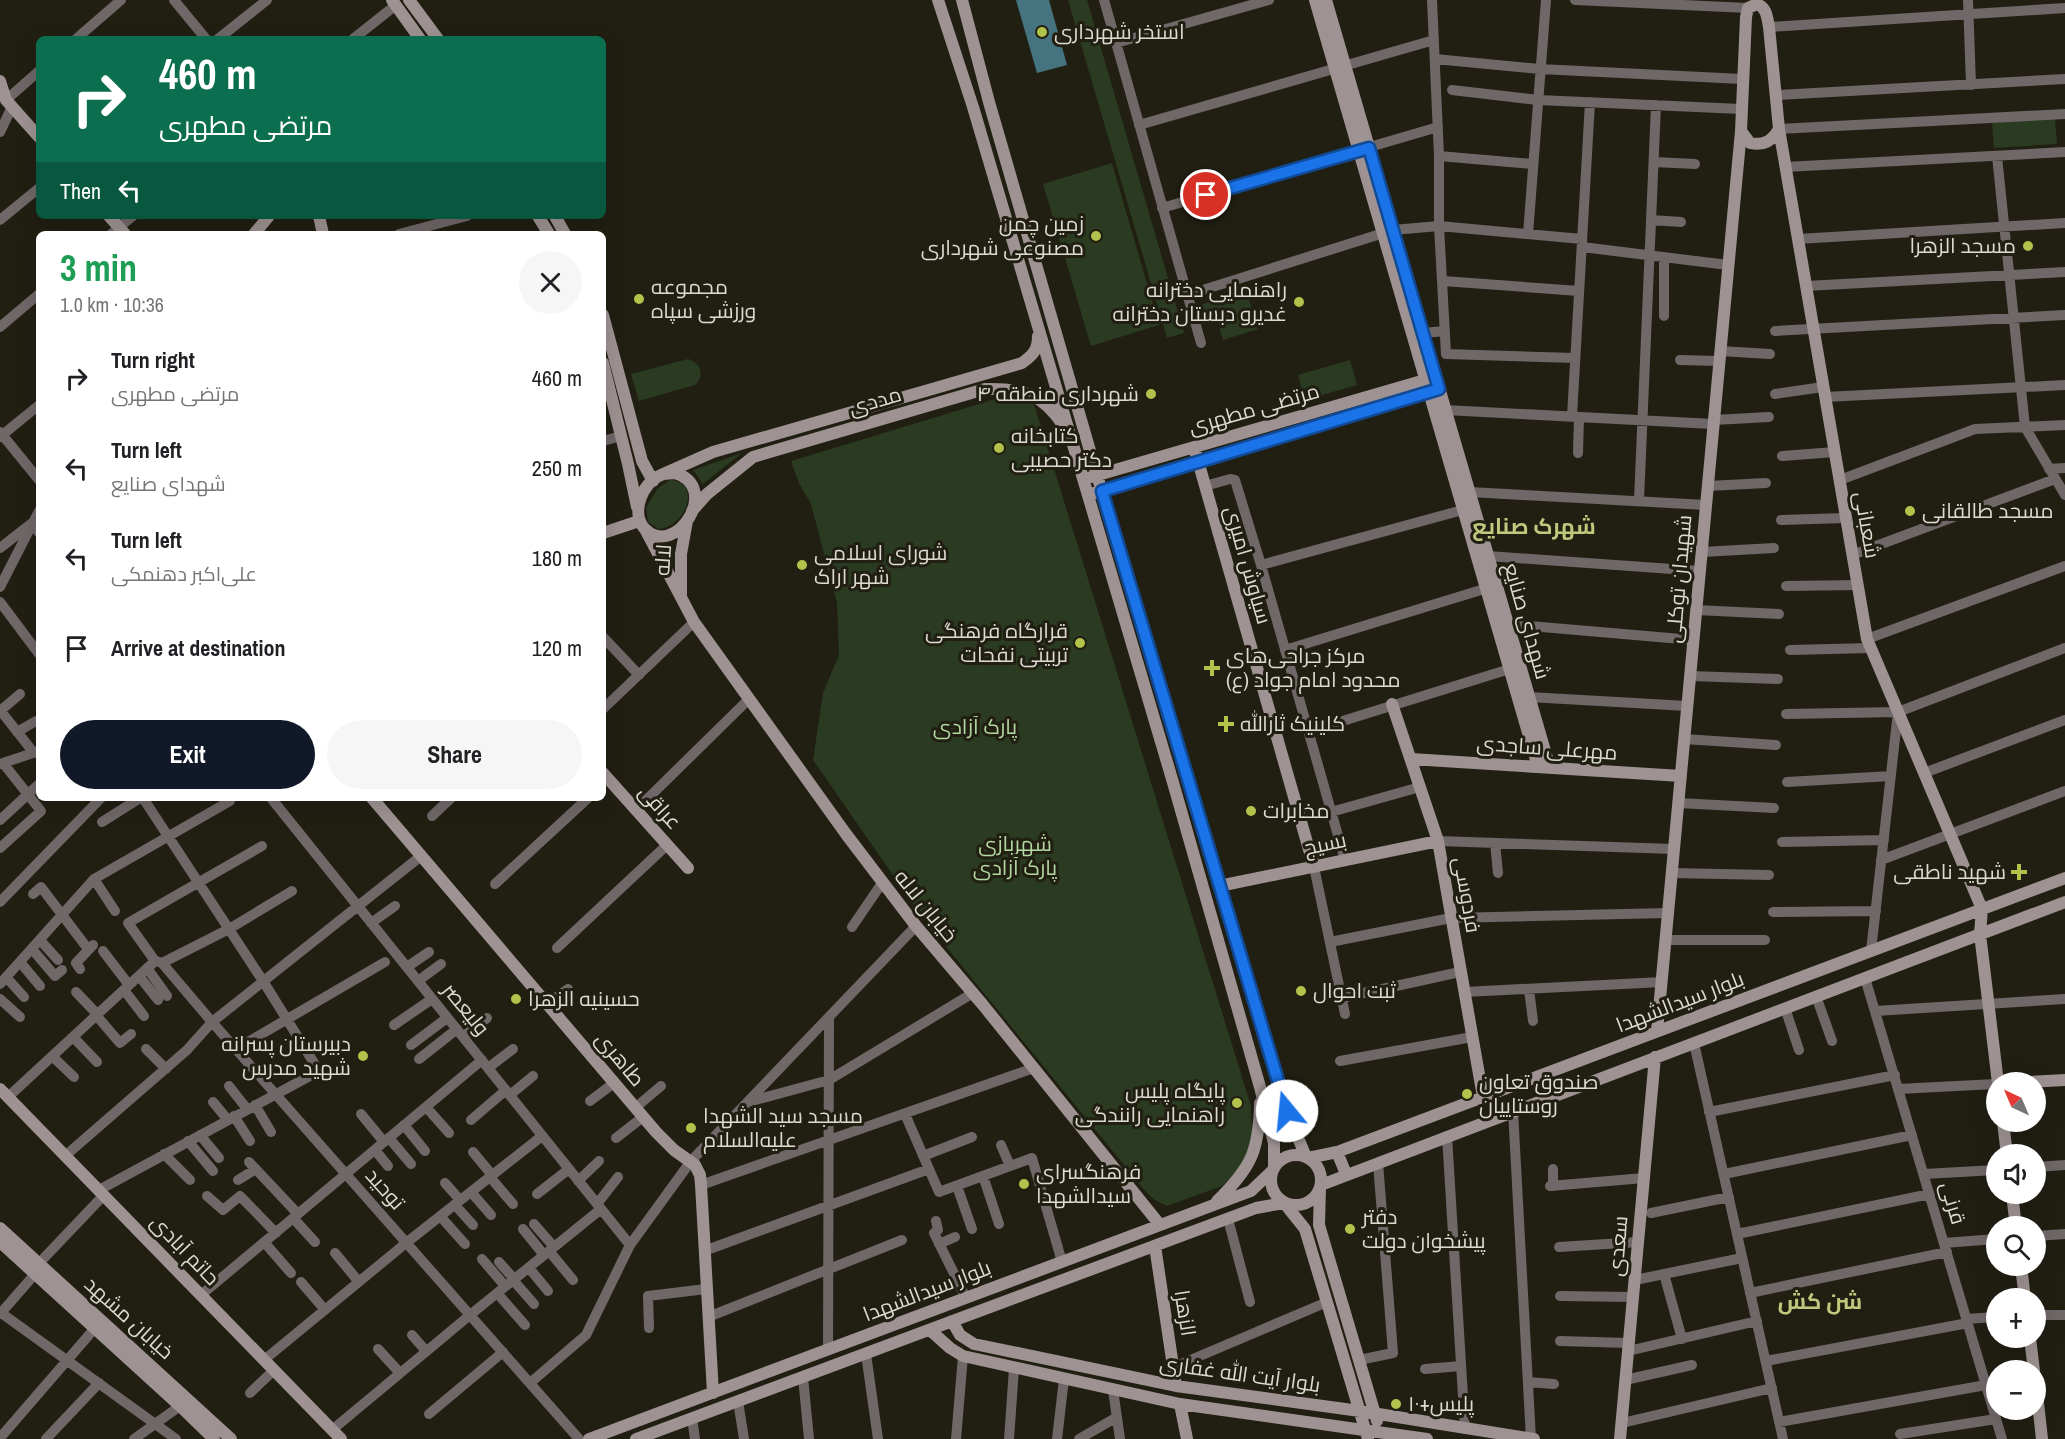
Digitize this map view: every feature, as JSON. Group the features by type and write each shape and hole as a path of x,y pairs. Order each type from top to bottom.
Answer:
{"street":[{"path":"79,36 121,0"},
{"path":"174,0 204,36"},
{"path":"222,36 267,0"},
{"path":"409,0 436,36"},
{"path":"938,0 973,107 1088,495 1260,1087 1274,1143 1271,1185 1273,1192 1285,1203 1305,1229 1366,1434"},
{"path":"962,0 989,102 1097,475 1287,1111 1307,1157 1317,1166 1322,1179 1319,1226 1382,1436"},
{"path":"1104,0 1201,343"},
{"path":"1116,43 1269,0"},
{"name":"شهدای صنایع","path":"1315,0 1340,67"},
{"name":"شهدای صنایع","path":"1326,0 1340,67 1544,768"},
{"path":"1432,0 1439,156 1439,226 1446,354 1575,358"},
{"path":"1528,234 1546,0"},
{"path":"1575,0 1754,4 1764,8 1769,27 2065,8"},
{"path":"1968,0 1971,85"},
{"path":"356,36 394,3 418,36"},
{"name":"شهیدان توکلی","path":"1657,1031 1741,130 1742,79 1754,4"},
{"name":"شعبانی","path":"1769,27 1785,167 1869,644 1982,909"},
{"path":"1139,125 1434,40"},
{"path":"1435,59 1540,69 1742,79"},
{"path":"6,101 36,74"},
{"path":"1777,95 2065,80"},
{"path":"0,81 10,111 0,132"},
{"path":"1452,90 1538,100 1741,109"},
{"path":"6,101 36,134"},
{"path":"1578,453 1575,417 1575,358 1590,102"},
{"path":"1639,500 1656,105"},
{"path":"1741,130 1750,143 1759,145 1774,137 1779,129 2065,114"},
{"path":"1162,208 1438,127"},
{"path":"1785,167 2065,152"},
{"path":"1439,156 1533,164"},
{"path":"1997,156 2025,427 2065,495"},
{"path":"1653,162 1695,164"},
{"path":"0,220 36,190"},
{"path":"119,231 130,219"},
{"path":"256,231 266,219"},
{"path":"410,231 456,219"},
{"path":"1651,220 1681,222"},
{"path":"1798,239 2065,223"},
{"path":"1187,295 1388,231 1439,226 1528,234 1650,255 1728,265"},
{"name":"شهدای صنایع","path":"1388,231 1423,333 1430,378"},
{"path":"1664,257 1664,316"},
{"path":"1806,286 2065,272"},
{"path":"1443,281 1579,291"},
{"path":"0,327 36,297"},
{"path":"1775,331 2065,315"},
{"path":"606,326 642,461 657,478"},
{"name":"مددی","path":"657,478 713,452 1022,363 1038,346 1038,328"},
{"path":"1423,333 1445,331"},
{"path":"1680,360 1770,354"},
{"path":"997,370 1010,380 1010,388"},
{"name":"لاله","path":"606,375 640,521 681,597"},
{"name":"مرتضی مطهری","path":"1083,479 1430,378"},
{"path":"1774,394 2065,385"},
{"name":"مددی","path":"690,516 707,494 753,457 985,389 1010,388 1035,396 1053,409 1070,437"},
{"name":"مرتضی مطهری","path":"1088,495 1434,391"},
{"name":"شهدای صنایع","path":"1434,391 1445,410 1469,492 1468,509 1488,556 1491,587 1507,624 1514,667 1529,697 1536,742"},
{"path":"36,407 1,435 36,476"},
{"path":"1445,410 1714,422 1769,417"},
{"path":"1840,480 1975,429 2065,425"},
{"path":"606,440 621,436"},
{"name":"سیاوش امیری","path":"1194,447 1314,867"},
{"path":"1782,456 1835,452"},
{"path":"2049,469 2065,468"},
{"path":"675,473 684,476 692,483 695,493 690,516 680,529 667,536 658,536 640,521 642,495 657,478 675,473"},
{"path":"1205,486 1230,479 1235,480 1345,860"},
{"path":"1852,555 2055,479"},
{"path":"1708,486 1766,483"},
{"path":"1469,492 1706,505"},
{"path":"1261,565 1468,509"},
{"path":"0,587 36,516"},
{"name":"لاله","path":"681,597 681,554 690,516"},
{"path":"1781,520 1846,518"},
{"path":"606,532 640,521"},
{"path":"32,523 36,528"},
{"path":"0,548 32,523"},
{"path":"1701,552 1774,548"},
{"path":"1488,556 1700,571"},
{"path":"1790,650 1869,644 2065,566"},
{"path":"1786,586 1858,585"},
{"path":"1285,650 1491,587"},
{"name":"خیابان لاله","path":"681,597 694,622 748,700 882,883 1160,1225"},
{"path":"0,602 36,650"},
{"path":"1696,610 1779,614"},
{"path":"606,706 694,622"},
{"path":"1507,624 1693,640"},
{"path":"606,640 639,675"},
{"path":"1786,714 1898,712 2065,648"},
{"path":"1317,729 1514,667"},
{"path":"1690,676 1778,679"},
{"path":"0,848 41,811 2,764 36,752 0,711 20,694"},
{"path":"1529,697 1687,706"},
{"path":"636,810 748,700"},
{"name":"فردوسی","path":"1392,704 1438,841 1482,1097"},
{"path":"1866,978 1876,911 1898,712"},
{"path":"1924,773 2065,720"},
{"path":"17,732 36,721"},
{"path":"1684,739 1776,745"},
{"name":"مهرعلی ساجدی","path":"1411,759 1681,776"},
{"path":"1786,782 1891,776"},
{"name":"عراقی","path":"606,780 688,868"},
{"path":"0,820 36,787"},
{"path":"1331,812 1420,787"},
{"path":"1881,860 2065,791"},
{"path":"0,902 98,801"},
{"path":"102,822 137,801"},
{"path":"44,1258 101,1192 164,1154 319,1071 263,981 144,801"},
{"path":"24,997 3,981 94,879 230,801"},
{"name":"ولیعصر","path":"273,801 630,1245"},
{"name":"طاهری","path":"375,801 665,1142 691,1161"},
{"path":"432,816 449,801"},
{"path":"495,884 585,801"},
{"path":"1678,803 1774,808"},
{"path":"1782,842 1884,840"},
{"path":"1438,841 1674,849"},
{"name":"بسیج","path":"1220,886 1438,841"},
{"path":"1495,843 1498,873"},
{"path":"557,948 667,844"},
{"path":"163,998 151,967 128,923 262,846"},
{"path":"65,1156 187,1050 212,1022 421,856"},
{"path":"1314,867 1345,1014"},
{"path":"1672,873 1769,875"},
{"name":"بلوار سیدالشهدا","path":"1307,1157 1337,1152 2065,878"},
{"path":"94,879 116,911"},
{"path":"852,927 882,883"},
{"path":"33,894 41,887 62,915 95,948 127,987 144,1016"},
{"path":"4,1093 52,1056 151,967 229,929 292,891"},
{"name":"بلوار سیدالشهدا","path":"1321,1186 1346,1174 2065,902"},
{"path":"371,923 395,906"},
{"path":"1982,909 1980,934 1996,1072"},
{"path":"1773,912 1876,911"},
{"path":"1329,942 1451,918 1668,913"},
{"path":"530,1383 586,1335 630,1245 691,1161 916,926"},
{"path":"32,949 55,976 60,965 40,939"},
{"path":"1666,940 1765,940"},
{"path":"80,969 76,963 95,948"},
{"path":"407,967 429,952"},
{"path":"20,962 40,986"},
{"path":"236,1049 385,962"},
{"path":"418,981 441,964"},
{"name":"توحید","path":"151,967 212,1022 579,1439"},
{"path":"1341,998 1460,972"},
{"name":"قرنی","path":"1866,978 1986,1385"},
{"path":"1464,992 1662,982"},
{"path":"547,1004 568,989"},
{"path":"1530,989 1533,1021"},
{"path":"76,992 120,1043 131,1034"},
{"path":"746,1102 829,1080 972,993"},
{"path":"1816,996 1832,1041"},
{"path":"0,999 20,1017"},
{"path":"394,1025 432,999"},
{"path":"1875,1011 2065,999"},
{"path":"1785,1008 1799,1050"},
{"path":"828,1349 829,1017"},
{"path":"411,1045 447,1018"},
{"path":"419,1059 487,1018"},
{"path":"73,1037 97,1062"},
{"path":"1340,1061 1472,1037"},
{"path":"1694,1043 1783,1439"},
{"path":"146,1049 166,1068"},
{"path":"201,1295 426,1107 485,1064 513,1049"},
{"path":"52,1056 74,1077"},
{"name":"سعدی","path":"1620,1439 1655,1057"},
{"path":"701,1185 1034,1068"},
{"path":"471,1120 533,1076"},
{"path":"1709,1112 1894,1076"},
{"path":"2046,1081 2065,1080"},
{"path":"590,1101 614,1083"},
{"path":"1898,1089 1986,1084"},
{"path":"229,1086 251,1107 271,1132"},
{"path":"616,1138 661,1086"},
{"path":"1212,1205 1237,1181 1250,1161 1257,1143 1260,1087"},
{"name":"حاتم آبادی","path":"4,1093 337,1434"},
{"path":"213,1102 231,1118 250,1141"},
{"path":"426,1107 449,1133"},
{"path":"1513,1111 1532,1439"},
{"path":"361,1114 411,1164"},
{"path":"905,1114 939,1192 1032,1158 1062,1262"},
{"path":"404,1125 425,1151"},
{"path":"200,1135 219,1158"},
{"path":"1724,1174 1912,1135"},
{"path":"264,1360 406,1243 542,1136"},
{"path":"1447,1136 1465,1429"},
{"path":"923,1156 972,1137"},
{"path":"188,1141 213,1172"},
{"path":"1001,1144 1010,1167"},
{"path":"375,1150 388,1166"},
{"path":"473,1152 513,1204"},
{"path":"1337,1152 1346,1174"},
{"path":"164,1154 190,1180"},
{"path":"1273,1169 1288,1156 1307,1157"},
{"path":"579,1181 600,1161"},
{"path":"691,1161 698,1169 701,1185 712,1393"},
{"path":"1359,1360 1393,1353 1378,1163"},
{"path":"238,1180 252,1165 315,1242"},
{"path":"2046,1166 2065,1165"},
{"path":"537,1194 569,1169"},
{"path":"704,1251 929,1169"},
{"name":"بلوار سیدالشهدا","path":"589,1439 1251,1191 1273,1169"},
{"path":"1553,1169 1552,1186 1644,1178"},
{"path":"1924,1174 1986,1171"},
{"path":"983,1176 999,1224"},
{"path":"337,1434 400,1373 529,1268 599,1207 618,1177"},
{"path":"445,1184 473,1224"},
{"path":"957,1186 972,1229"},
{"path":"1285,1203 1292,1206 1306,1204 1313,1200 1321,1186"},
{"path":"1251,1191 1256,1208"},
{"path":"471,1192 491,1215"},
{"path":"1737,1234 1930,1194"},
{"path":"207,1196 223,1210 240,1196 276,1233"},
{"path":"1651,1213 1729,1197"},
{"name":"بلوار سیدالشهدا","path":"636,1439 1256,1208 1285,1203"},
{"path":"440,1216 465,1244"},
{"path":"1228,1219 1250,1302"},
{"path":"936,1221 938,1230 934,1233 966,1298"},
{"path":"534,1224 549,1251"},
{"name":"خیابان مشهد","path":"0,1228 231,1439"},
{"path":"523,1229 549,1251 573,1280"},
{"path":"2046,1235 2065,1234"},
{"path":"939,1244 955,1237"},
{"path":"708,1317 902,1240"},
{"path":"1750,1293 1986,1241"},
{"name":"خیابان مشهد","path":"0,1242 214,1439"},
{"path":"264,1242 291,1273"},
{"path":"1559,1247 1638,1242"},
{"name":"الزهرا","path":"1155,1246 1176,1386"},
{"path":"335,1253 359,1282"},
{"path":"1635,1281 1743,1258"},
{"path":"482,1259 508,1285 534,1304"},
{"path":"499,1262 525,1325"},
{"path":"529,1268 548,1292"},
{"path":"35,1274 0,1313 176,1439"},
{"path":"1664,1274 1682,1339"},
{"path":"302,1282 325,1310"},
{"path":"650,1328 648,1296 706,1288"},
{"path":"1560,1296 1633,1297"},
{"path":"1174,1367 1327,1302"},
{"path":"2046,1315 2065,1315"},
{"path":"1766,1361 1986,1318"},
{"name":"بلوار آیت الله غفاری","path":"952,1321 960,1335 967,1341 1176,1386 1360,1411 1532,1439"},
{"path":"1560,1341 1629,1347 1682,1339 1757,1321"},
{"path":"0,1438 95,1329"},
{"name":"بلوار آیت الله غفاری","path":"930,1330 963,1356 1113,1390 1180,1404 1366,1434 1427,1439"},
{"path":"412,1335 426,1351"},
{"path":"863,1336 878,1439"},
{"path":"378,1349 400,1373"},
{"path":"429,1414 502,1352"},
{"path":"1009,1439 1017,1353"},
{"path":"956,1439 963,1356"},
{"path":"1625,1380 1692,1365"},
{"path":"1425,1369 1461,1366"},
{"path":"250,1393 274,1370"},
{"path":"803,1377 809,1439"},
{"path":"1057,1439 1064,1379"},
{"path":"1528,1382 1554,1384"},
{"path":"46,1439 99,1383"},
{"path":"1779,1422 1986,1385"},
{"path":"1622,1423 1772,1388"},
{"path":"1113,1390 1120,1439"},
{"path":"738,1401 744,1439"},
{"path":"1180,1404 1187,1439"},
{"path":"134,1439 180,1406"},
{"path":"1079,1439 1117,1417"},
{"path":"692,1418 695,1439"},
{"path":"1900,1434 1990,1420"},
{"name":"قرنی","path":"1996,1420 2002,1439"},
{"path":"2040,1420 2042,1439"}],"green space":[{"path":"1068,0 1087,0 1184,333 1167,338"},
{"path":"2055,118 2057,144 1994,148 1992,122"},
{"name":"زمین چمن مصنوعی شهرداری","path":"1112,163 1159,325 1091,346 1043,184"},
{"path":"1246,290 1258,329 1223,340 1217,320 1206,323 1200,305"},
{"path":"688,359 699,366 701,373 695,385 639,401 631,374"},
{"path":"1350,360 1357,385 1305,400 1298,375"},
{"name":"پارک آزادی","path":"999,398 1034,404 1251,1106 1250,1150 1234,1176 1222,1186 1167,1206 1146,1192 922,917 813,760 823,693 839,655 837,603 811,504 799,483 791,461"},
{"path":"742,453 703,484 693,470"},
{"path":"670,480 686,488 687,504 677,520 659,529 648,522 646,508 657,489"}],"water":[{"name":"استخر شهرداری","path":"1016,0 1049,0 1067,65 1037,73"}],"place":[{"name":"استخر شهرداری","path":"1042,32"},
{"name":"زمین چمن مصنوعی شهرداری","path":"1096,236"},
{"name":"مسجد الزهرا","path":"2028,246"},
{"name":"مجموعه ورزشی سپاه","path":"639,299"},
{"name":"راهنمایی دخترانه غدیرو دبستان دخترانه","path":"1299,302"},
{"name":"شهرداری منطقه ۴","path":"1151,394"},
{"name":"کتابخانه دکتر حصیبی","path":"999,448"},
{"name":"مسجد طالقانی","path":"1910,511"},
{"name":"شورای اسلامی شهر اراک","path":"802,565"},
{"name":"قرارگاه فرهنگی تربیتی نفحات","path":"1080,643"},
{"name":"مرکز جراحی‌های محدود امام جواد (ع)","path":"1212,668"},
{"name":"کلینیک ثارالله","path":"1226,724"},
{"name":"مخابرات","path":"1251,811"},
{"name":"شهید ناطقی","path":"2019,872"},
{"name":"ثبت احوال","path":"1301,991"},
{"name":"حسینیه الزهرا","path":"516,999"},
{"name":"دبیرستان پسرانه شهید مدرس","path":"363,1056"},
{"name":"صندوق تعاون روستاییان","path":"1467,1094"},
{"name":"پایگاه پلیس راهنمایی رانندگی","path":"1237,1103"},
{"name":"مسجد سید الشهدا علیه‌السلام","path":"691,1128"},
{"name":"فرهنگسرای سیدالشهدا","path":"1024,1184"},
{"name":"دفتر پیشخوان دولت","path":"1350,1229"},
{"name":"پلیس+۱۰","path":"1396,1404"}],"district":[{"name":"شهرک صنایع","path":"1534,526"},
{"name":"شن کش","path":"1820,1301"}],"route":[{"path":"1206,195 1369,148 1439,389 1102,491 1287,1111"}],"park label":[{"name":"شهربازی پارک آزادی","path":"1015,856"}]}
